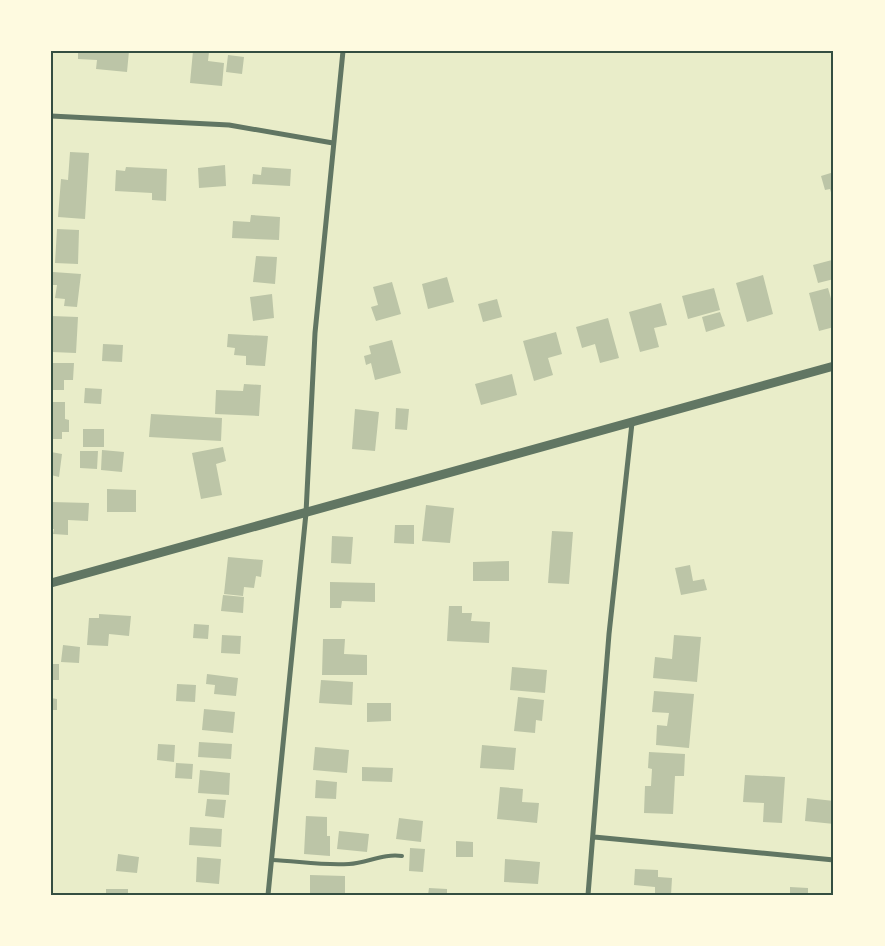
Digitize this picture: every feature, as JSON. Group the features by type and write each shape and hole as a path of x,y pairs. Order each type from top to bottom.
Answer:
{"street":[{"path":"268,895 306,513 315,333 343,51"},
{"path":"51,116 229,125 333,143"},
{"path":"51,583 834,366"},
{"path":"588,895 609,634 632,423"},
{"path":"594,837 834,860"}],"lane":[{"path":"272,860 349,864 396,855 402,856"}],"building":[{"path":"78,51 129,51 127,72 96,69 97,60 78,59"},
{"path":"193,51 209,52 208,61 224,63 222,86 190,83"},
{"path":"228,55 244,57 242,74 226,72"},
{"path":"70,152 89,153 85,219 58,217 61,179 68,180"},
{"path":"225,165 226,186 199,188 198,168"},
{"path":"126,167 167,169 166,201 152,200 152,193 115,191 116,170 125,171"},
{"path":"262,167 291,169 290,186 252,184 253,174 261,175"},
{"path":"834,172 833,199 830,189 825,190 821,176"},
{"path":"251,215 280,217 279,240 232,238 233,221 250,222"},
{"path":"57,229 79,230 78,264 55,263"},
{"path":"256,256 277,257 275,284 253,282"},
{"path":"832,260 834,279 818,283 813,265"},
{"path":"53,272 81,274 77,307 64,306 65,299 55,298 57,285 52,285"},
{"path":"763,275 773,314 747,322 736,283"},
{"path":"447,277 454,302 428,309 422,284"},
{"path":"392,282 401,314 376,321 371,307 378,305 373,287"},
{"path":"714,288 720,310 688,319 682,296"},
{"path":"828,288 834,309 834,327 819,331 809,293"},
{"path":"272,294 274,318 253,321 250,297"},
{"path":"497,299 502,317 483,322 478,304"},
{"path":"661,303 667,325 654,328 659,347 640,352 629,312"},
{"path":"720,312 725,326 706,332 702,317"},
{"path":"51,316 78,317 76,353 52,352 53,329 51,329"},
{"path":"608,318 619,358 600,363 595,344 582,348 576,327"},
{"path":"556,332 562,354 548,358 553,375 534,381 523,341"},
{"path":"228,334 268,336 265,366 246,365 246,356 234,355 235,348 227,347"},
{"path":"392,340 401,373 375,380 371,363 366,365 364,356 371,354 369,346"},
{"path":"103,344 123,345 122,362 102,361"},
{"path":"51,363 74,363 73,380 64,380 64,390 51,390"},
{"path":"512,374 517,395 481,405 475,384"},
{"path":"244,384 261,385 259,416 215,414 216,390 243,391"},
{"path":"85,388 102,389 101,404 84,403"},
{"path":"51,402 65,402 65,419 69,420 69,432 62,432 62,439 51,439"},
{"path":"396,408 409,409 407,430 395,429"},
{"path":"355,409 379,412 375,451 352,449"},
{"path":"151,414 222,418 221,441 149,437"},
{"path":"83,429 104,429 104,447 83,447"},
{"path":"223,447 226,461 216,464 222,495 201,499 192,453"},
{"path":"102,450 124,452 122,472 101,470"},
{"path":"80,451 98,451 97,469 80,468"},
{"path":"51,452 62,454 59,477 51,475"},
{"path":"107,489 136,490 136,512 107,512"},
{"path":"51,502 89,503 88,521 68,520 68,535 53,534 54,529 51,529"},
{"path":"426,505 454,508 450,543 422,541"},
{"path":"395,525 414,525 414,544 394,543"},
{"path":"552,531 573,532 569,584 548,583"},
{"path":"332,536 353,537 351,564 331,563"},
{"path":"228,557 263,560 261,577 256,576 254,588 244,587 243,596 224,594"},
{"path":"509,561 509,581 473,581 473,562"},
{"path":"690,565 693,581 704,579 707,590 681,595 675,568"},
{"path":"330,582 375,583 375,602 342,601 341,608 330,608"},
{"path":"223,595 244,597 243,613 221,611"},
{"path":"449,606 462,606 462,613 472,613 471,621 490,622 489,643 447,641"},
{"path":"99,614 131,616 129,636 109,634 108,646 87,645 89,618 99,618"},
{"path":"194,624 209,625 208,639 193,638"},
{"path":"222,635 241,636 240,654 221,653"},
{"path":"674,635 701,637 697,682 653,678 655,657 672,659"},
{"path":"323,639 345,639 344,654 367,655 367,675 322,675"},
{"path":"63,645 80,647 79,663 61,662"},
{"path":"51,664 59,664 59,680 51,680"},
{"path":"512,667 547,670 545,693 510,690"},
{"path":"207,674 238,678 236,696 214,694 215,685 206,684"},
{"path":"321,680 353,682 352,705 319,703"},
{"path":"177,684 196,685 195,702 176,701"},
{"path":"654,691 694,694 689,748 656,745 657,725 667,726 669,713 652,712"},
{"path":"518,697 544,700 542,721 536,720 535,733 514,731"},
{"path":"51,698 57,699 57,710 51,710"},
{"path":"367,703 391,703 391,721 367,722"},
{"path":"204,709 235,712 233,733 202,730"},
{"path":"199,742 232,744 231,759 198,757"},
{"path":"158,744 175,745 174,762 157,760"},
{"path":"482,745 516,748 514,770 480,768"},
{"path":"315,747 349,750 347,773 313,770"},
{"path":"649,752 685,754 684,776 675,776 673,814 644,813 645,786 651,786 652,769 648,768"},
{"path":"176,763 193,764 192,779 175,778"},
{"path":"362,767 393,768 392,782 362,781"},
{"path":"200,770 230,773 229,795 198,793"},
{"path":"745,775 785,777 782,823 763,822 764,803 743,802"},
{"path":"316,780 337,782 336,799 315,798"},
{"path":"500,787 523,789 522,802 539,803 537,823 497,819"},
{"path":"807,798 834,801 834,824 805,821"},
{"path":"207,799 226,800 224,818 205,816"},
{"path":"306,816 327,817 327,836 330,836 330,856 304,854"},
{"path":"399,818 423,821 421,842 396,839"},
{"path":"190,827 222,829 221,847 189,845"},
{"path":"339,831 369,834 367,852 337,849"},
{"path":"456,841 473,842 473,857 456,857"},
{"path":"410,848 425,849 423,872 409,871"},
{"path":"118,854 139,857 137,873 116,871"},
{"path":"197,857 221,859 219,884 196,882"},
{"path":"505,859 540,862 538,884 504,882"},
{"path":"635,869 658,870 658,877 672,878 671,895 655,894 655,887 634,885"},
{"path":"310,875 345,876 345,895 310,895"},
{"path":"790,887 808,888 808,895 790,895"},
{"path":"429,888 447,889 447,895 428,895"},
{"path":"106,889 128,889 128,895 106,895"}]}
